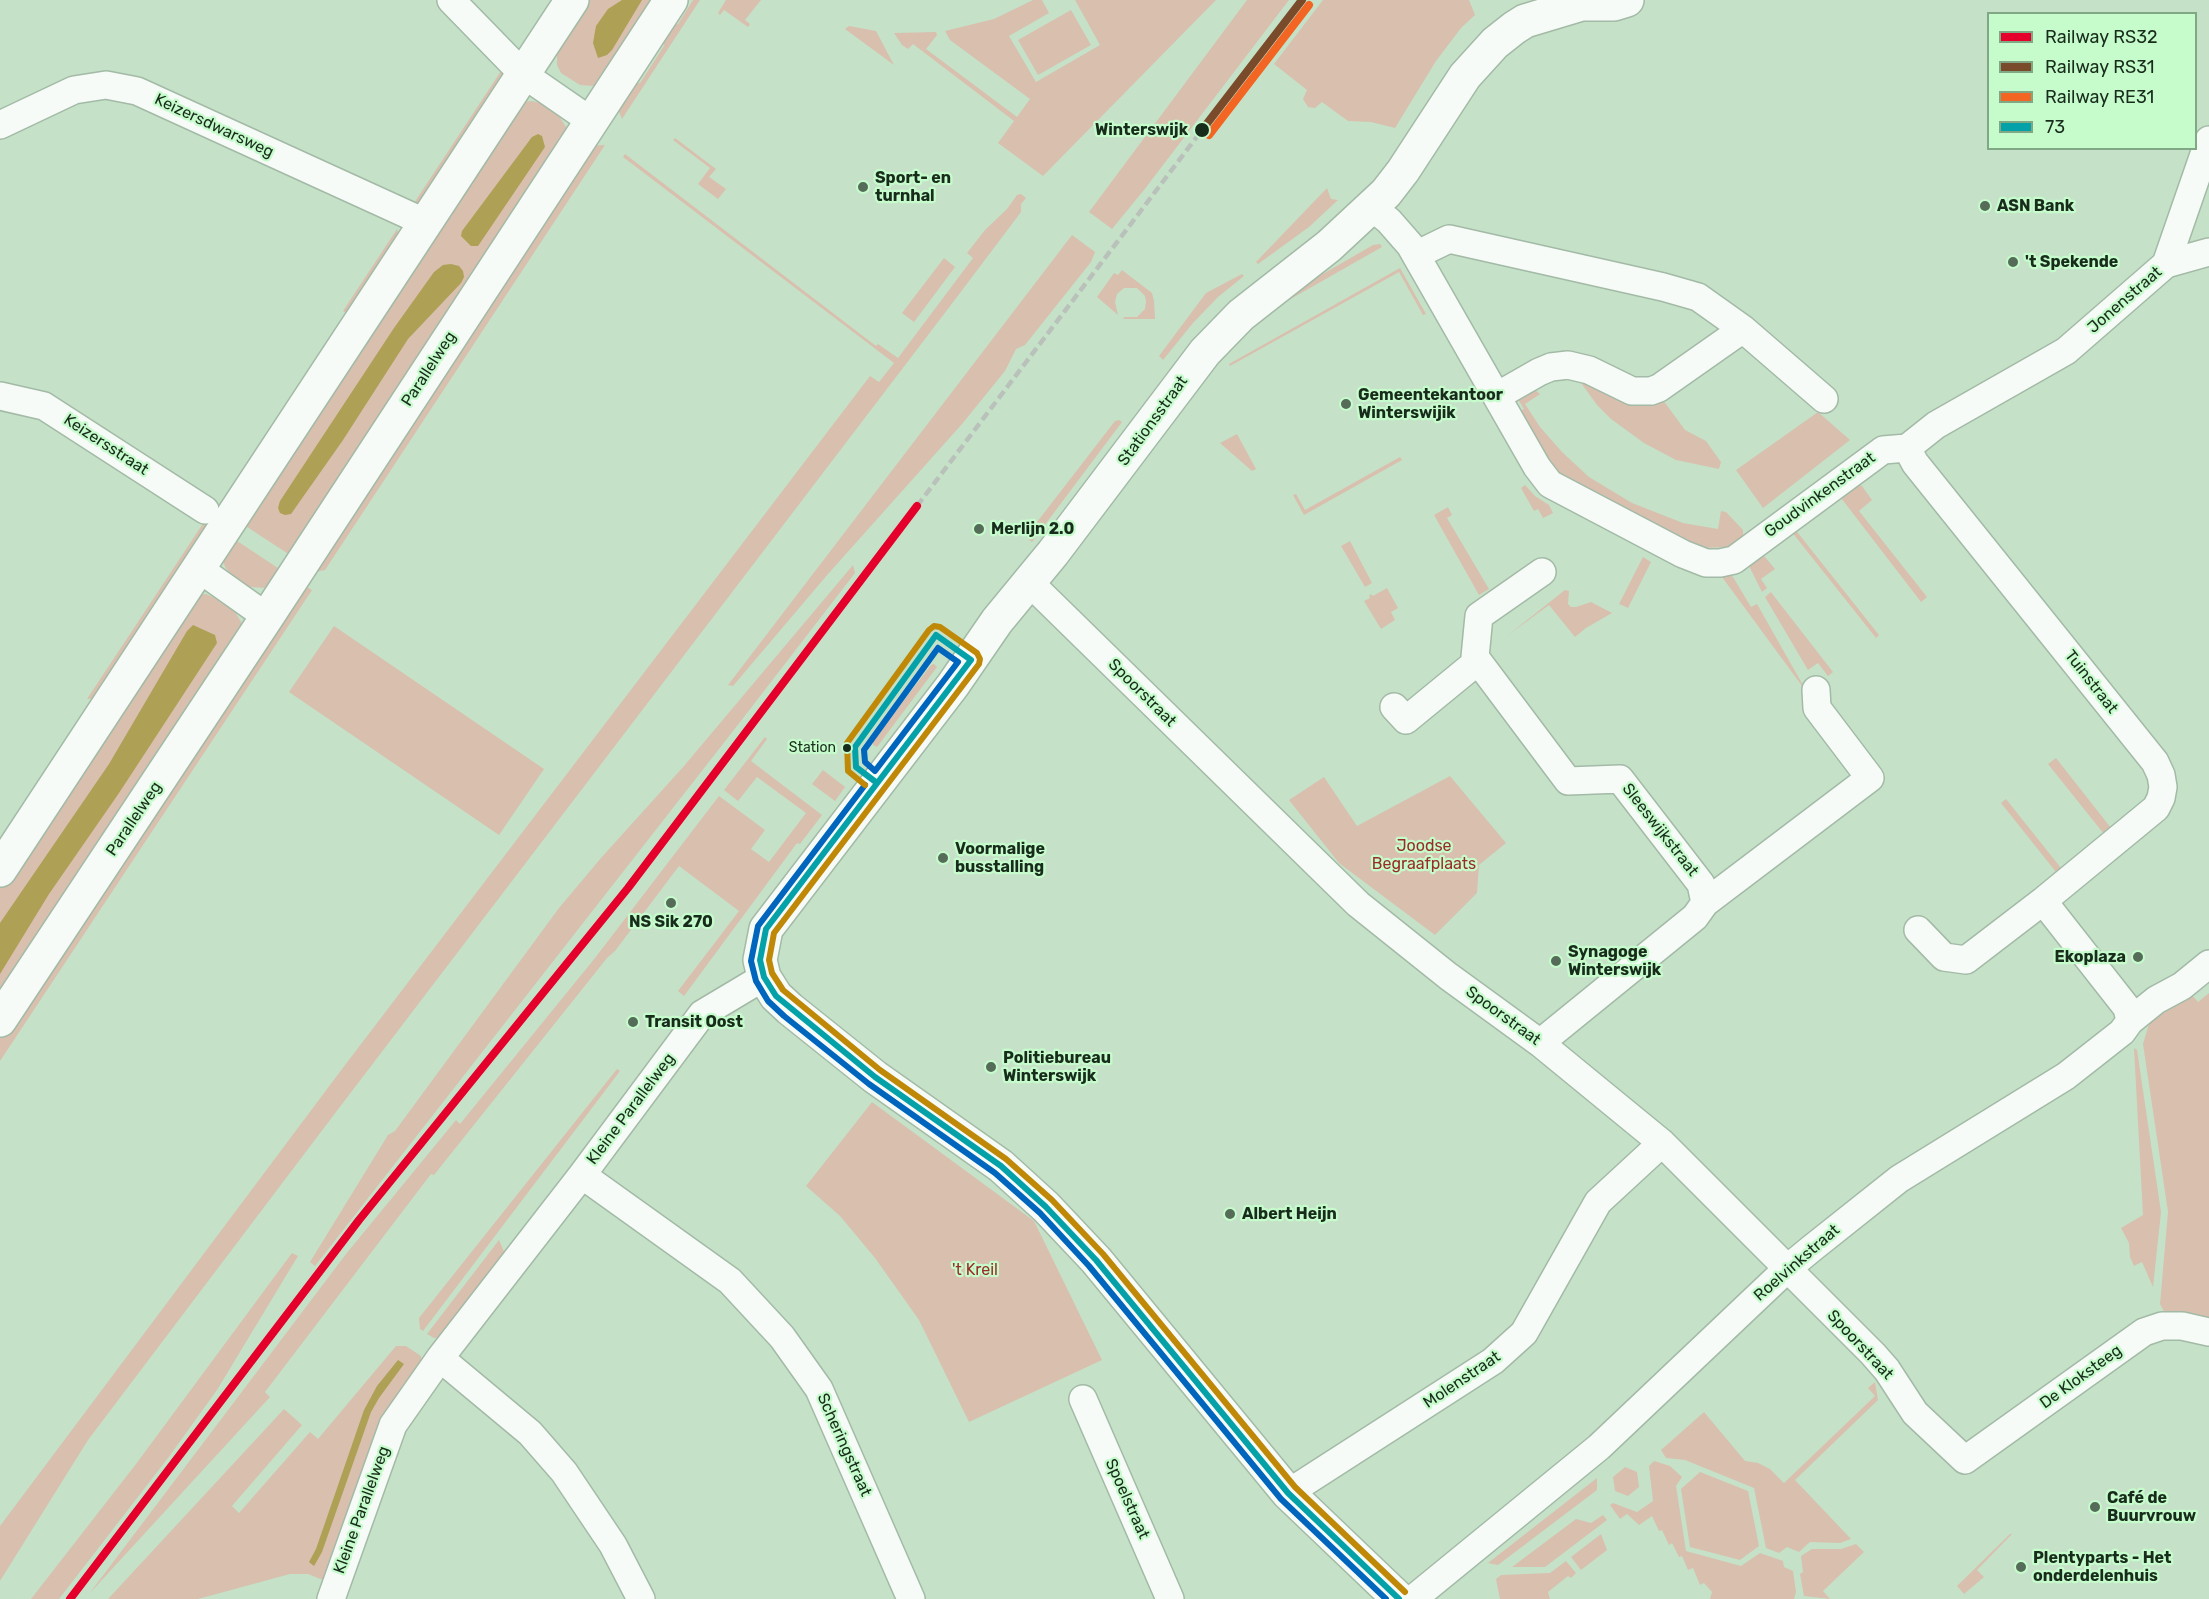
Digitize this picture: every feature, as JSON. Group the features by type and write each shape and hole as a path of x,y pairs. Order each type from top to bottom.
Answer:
{"street":[{"path":"451,0 523,74 591,121"},
{"path":"0,870 572,0"},
{"name":"Parallelweg","path":"0,1020 671,0"},
{"name":"Stationsstraat","path":"1030,583 1205,352 1241,315 1293,275 1381,214 1403,171 1465,76 1495,43 1514,28 1543,16 1591,2 1614,4 1627,0"},
{"name":"Keizersdwarsweg","path":"0,125 74,90 106,85 137,91 424,222"},
{"name":"Jonenstraat","path":"2066,351 2166,264 2209,140"},
{"path":"1381,214 1404,237 1416,255 1497,396 1539,372 1551,367 1568,365 1589,370 1632,391 1651,391 1659,388 1743,329"},
{"path":"1416,255 1449,239 1698,297 1743,329 1824,399"},
{"path":"2166,264 2209,252"},
{"name":"Goudvinkenstraat","path":"1497,396 1543,478 1558,490 1683,554 1706,563 1720,563 1734,560 1883,450 1907,448 1936,425 2066,351"},
{"name":"Keizersstraat","path":"0,396 44,406 205,510"},
{"name":"Tuinstraat","path":"1907,448 1915,463 2155,762 2161,775 2161,798 2156,808 2043,901 1966,960 1944,957 1918,930"},
{"path":"198,568 267,617"},
{"path":"1394,706 1406,720 1478,661 1475,657 1479,616 1542,572"},
{"path":"1030,583 997,621 953,685 766,929 760,960 764,977 776,996 790,1009 875,1077 1001,1166 1047,1207 1096,1260 1288,1493 1399,1599"},
{"name":"Spoorstraat","path":"1030,583 1358,904 1448,976 1540,1043 1662,1143 1887,1370 1915,1413 1965,1460"},
{"name":"Sleeswijkstraat","path":"1478,661 1568,781 1620,779 1701,884 1705,903"},
{"path":"1540,1043 1695,917 1705,903 1870,778 1817,708 1816,690"},
{"path":"2043,901 2127,1008 2130,1021"},
{"name":"Roelvinkstraat","path":"1413,1599 1606,1440 1788,1268 1899,1179 2066,1076 2122,1032 2130,1021 2156,1000 2182,986 2209,964"},
{"name":"Kleine Parallelweg","path":"333,1593 393,1425 440,1359 582,1175 702,1014 764,977"},
{"name":"Molenstraat","path":"1288,1493 1493,1361 1524,1333 1598,1202 1662,1143"},
{"name":"Scheringstraat","path":"582,1175 730,1281 782,1337 819,1389 910,1599"},
{"name":"De Kloksteeg","path":"1965,1460 2144,1332 2162,1326 2182,1326 2209,1332"},
{"path":"440,1359 530,1433 564,1472 613,1545 641,1599"},
{"name":"Spoelstraat","path":"1083,1399 1170,1599"}],"green space":[{"path":"580,0 664,0 599,83 593,86 580,85 561,73 557,65 557,50"},
{"path":"693,0 700,0 622,119 615,102 626,85 640,83 664,46 661,33 665,27 678,24"},
{"path":"726,0 761,0 745,20 750,24 748,27 724,10 720,15 718,13"},
{"path":"1033,0 1042,0 1049,13 1009,36 1036,82 1100,45 1075,0 1216,0 1043,176 998,143 1014,121 913,44 908,49 902,45 894,33 936,32 937,35 926,49 1017,117 1030,99 950,40 945,31 994,19"},
{"path":"1247,0 1289,0 1112,229 1089,212"},
{"path":"1323,0 1469,0 1475,15 1461,28 1436,61 1395,128 1371,122 1348,121 1322,102 1315,108 1308,107 1303,99 1307,90 1274,64"},
{"path":"1071,10 1091,45 1038,75 1018,40"},
{"path":"849,26 876,31 894,65 845,29"},
{"path":"505,65 506,72 495,102 483,104 433,180 437,192 431,201 414,203"},
{"path":"522,102 540,103 559,116 568,130 296,559 238,521"},
{"path":"675,138 716,169 709,177 726,189 718,199 698,184 710,168 673,140"},
{"path":"605,145 325,570 315,572 588,146"},
{"path":"625,154 876,346 878,344 898,358 973,258 967,253 985,230 1007,209 1017,195 1021,194 1026,198 1021,204 1021,212 957,297 88,1440 0,1581 0,1526 342,1069 870,376 879,382 894,363 623,157"},
{"path":"1327,188 1331,199 1338,200 1309,227 1258,264 1256,262"},
{"path":"397,229 402,245 361,307 348,310 346,313 343,311"},
{"path":"1072,235 1095,252 1091,262 1025,345 1016,349 1005,371 962,424 828,574 733,686 728,685"},
{"path":"1380,244 1382,247 1280,305 1297,289 1373,245"},
{"path":"944,258 955,267 914,322 902,313"},
{"path":"1400,268 1426,314 1423,315 1399,272 1230,366 1229,364"},
{"path":"1122,270 1152,293 1155,319 1123,319 1124,317 1137,317 1145,309 1145,296 1137,288 1124,288 1117,294 1115,302 1118,315 1097,297 1114,273 1118,275"},
{"path":"1242,274 1244,276 1218,297 1193,323 1163,360 1159,356 1206,293"},
{"path":"1579,380 1663,400 1685,430 1706,441 1721,462 1719,469 1676,460 1644,443 1611,419 1597,405"},
{"path":"1535,390 1540,394 1525,404 1540,427 1589,477 1632,503 1683,523 1718,529 1721,511 1726,512 1743,530 1743,538 1728,547 1699,548 1557,475 1518,412 1524,409 1516,396"},
{"path":"1818,412 1850,440 1763,508 1736,470"},
{"path":"1115,421 1122,422 1032,542 1027,535"},
{"path":"1237,434 1256,469 1252,471 1220,443"},
{"path":"1400,457 1402,460 1304,515 1293,495 1296,494 1305,510"},
{"path":"1857,484 1862,486 1872,500 1859,511 1927,597 1921,602 1838,494"},
{"path":"1525,485 1535,496 1549,505 1553,513 1543,518 1538,509 1534,511 1521,488"},
{"path":"1448,507 1452,515 1447,518 1489,589 1479,595 1434,515"},
{"path":"207,521 216,527 208,539 196,542 129,643 132,656 105,698 87,699 204,522"},
{"path":"1794,528 1879,635 1876,638 1791,531"},
{"path":"228,535 287,574 267,588 249,587 225,567 223,560"},
{"path":"1350,541 1372,583 1365,587 1341,546"},
{"path":"1762,556 1775,569 1761,579 1767,588 1762,592 1749,566 1750,562"},
{"path":"1643,557 1651,562 1628,608 1619,604"},
{"path":"853,565 855,573 315,1266 310,1262 388,1135 395,1131 559,908 684,766"},
{"path":"1730,575 1751,607 1757,604 1808,694 1722,577"},
{"path":"299,582 312,590 0,1061 0,1035"},
{"path":"1387,588 1398,608 1391,612 1395,620 1381,629 1364,601 1370,598 1371,594 1373,596"},
{"path":"1565,590 1569,591 1568,604 1571,607 1591,602 1612,613 1575,637 1549,605 1507,636"},
{"path":"1771,592 1833,672 1828,676 1818,663 1808,670 1765,597"},
{"path":"206,594 235,612 243,625 0,1007 0,885 198,595"},
{"path":"334,626 544,769 499,835 289,692"},
{"path":"934,664 937,667 877,747 873,745 873,741"},
{"path":"765,737 767,739 751,761 822,815 800,844 797,843 684,996 678,991 739,911 679,866 615,951 607,958 434,1175 431,1174 265,1392 270,1397 89,1594 346,1254 456,1120 460,1124 595,958 719,796 765,830 751,849 769,862 806,813 757,777 738,801 724,790"},
{"path":"2056,758 2111,828 2104,834 2048,764"},
{"path":"823,770 845,787 835,801 812,784"},
{"name":"Joodse Begraafplaats","path":"1450,776 1506,843 1479,865 1477,893 1435,935 1339,863 1289,800 1324,777 1357,826"},
{"path":"2006,799 2061,868 2056,872 2001,803"},
{"path":"2189,992 2198,1002 2209,993 2209,1324 2166,1315 2160,1304 2168,1212 2143,1044 2151,1017"},
{"path":"2134,1048 2137,1050 2161,1212 2153,1287 2142,1262 2134,1266 2130,1257 2129,1243 2121,1228 2143,1215"},
{"path":"617,1069 620,1071 423,1331 420,1329 419,1318"},
{"name":"'t Kreil","path":"872,1102 1034,1221 1102,1360 969,1422 919,1320 875,1258 840,1216 806,1186"},
{"path":"499,1240 506,1256 444,1337 434,1338 427,1334"},
{"path":"292,1253 298,1256 217,1390 168,1458 59,1599 31,1599 136,1464"},
{"path":"396,1346 406,1346 421,1356 422,1368 329,1578 323,1580 308,1574 290,1574 198,1599 108,1599 284,1409 302,1425 232,1506 239,1513 310,1432 318,1439"},
{"path":"1875,1382 1878,1400 1795,1480 1851,1539 1840,1543 1810,1542 1799,1552 1787,1547 1779,1553 1766,1548 1754,1488 1685,1460 1666,1458 1661,1450 1704,1412 1745,1461 1758,1463 1770,1469 1784,1483 1875,1396 1868,1388"},
{"path":"1654,1461 1670,1466 1682,1477 1676,1486 1686,1551 1741,1566 1760,1553 1783,1561 1784,1567 1793,1571 1796,1592 1794,1599 1710,1599 1712,1592 1704,1583 1700,1585 1693,1568 1688,1570 1682,1556 1679,1557 1672,1543 1669,1545 1652,1516 1639,1525 1627,1514 1620,1519 1610,1505 1613,1503 1637,1512 1653,1501 1649,1466"},
{"path":"1625,1467 1637,1472 1639,1487 1628,1496 1615,1491 1613,1477"},
{"path":"1700,1472 1748,1491 1759,1546 1740,1560 1690,1547 1681,1489"},
{"path":"1597,1478 1597,1490 1498,1565 1488,1563"},
{"path":"1603,1515 1607,1520 1545,1567 1512,1567 1576,1519 1591,1523"},
{"path":"1601,1534 1607,1550 1581,1570 1571,1557"},
{"path":"2012,1534 1977,1570 1984,1577 1964,1594 1957,1586"},
{"path":"1856,1544 1864,1552 1823,1591 1830,1599 1804,1596 1800,1574 1803,1572 1801,1556 1812,1549 1841,1549"},
{"path":"1566,1561 1576,1573 1571,1578 1568,1576 1548,1592 1550,1599 1500,1599 1496,1579 1501,1575 1550,1573"}],"shaded area":[{"path":"622,0 642,0 612,50 607,55 598,58 593,43 596,26 608,9"},
{"path":"538,134 542,136 545,147 478,246 471,246 461,236 462,231 532,137"},
{"path":"443,265 459,266 463,271 464,277 461,283 408,339 343,440 291,514 280,513 278,508 280,501 394,328 434,272"},
{"path":"193,625 215,635 217,643 119,793 49,894 0,974 0,923 109,764 187,631"},
{"path":"398,1360 404,1364 371,1412 322,1552 314,1566 309,1562 316,1549 364,1410 377,1386"}],"railway":[{"path":"917,506 1202,130"}],"rail line":[{"name":"RS31","path":"1202,130 1302,0"},
{"name":"RE31","path":"1209,135 1309,5"},
{"name":"RS32","path":"70,1599 359,1220 628,888 917,506"}],"transit line":[{"path":"865,785 848,771 847,743 929,630 934,626 940,627 977,653 980,659 979,664 774,933 769,960 772,973 783,990 880,1070 1006,1159 1052,1200 1103,1254 1295,1487 1405,1592"},
{"name":"73","path":"877,783 856,767 855,747 936,635 971,660 766,929 760,960 764,977 776,996 875,1077 1001,1166 1046,1207 1096,1260 1288,1493 1399,1599"},
{"path":"938,648 958,662 875,771 865,762 864,750 938,648"},
{"path":"865,785 758,926 751,961 756,981 768,1001 869,1084 995,1173 1040,1213 1089,1266 1281,1499 1386,1599"}],"place":[{"name":"Winterswijk","path":"1202,130"},
{"name":"Sport- en turnhal","path":"863,187"},
{"name":"ASN Bank","path":"1985,206"},
{"name":"'t Spekende","path":"2013,262"},
{"name":"Gemeentekantoor Winterswijik","path":"1346,404"},
{"name":"Merlijn 2.0","path":"979,529"},
{"name":"Station","path":"847,748"},
{"name":"Voormalige busstalling","path":"943,858"},
{"name":"NS Sik 270","path":"671,903"},
{"name":"Ekoplaza","path":"2138,957"},
{"name":"Synagoge Winterswijk","path":"1556,961"},
{"name":"Transit Oost","path":"633,1022"},
{"name":"Politiebureau Winterswijk","path":"991,1067"},
{"name":"Albert Heijn","path":"1230,1214"},
{"name":"Café de Buurvrouw","path":"2095,1507"},
{"name":"Plentyparts - Het onderdelenhuis","path":"2021,1567"}]}
